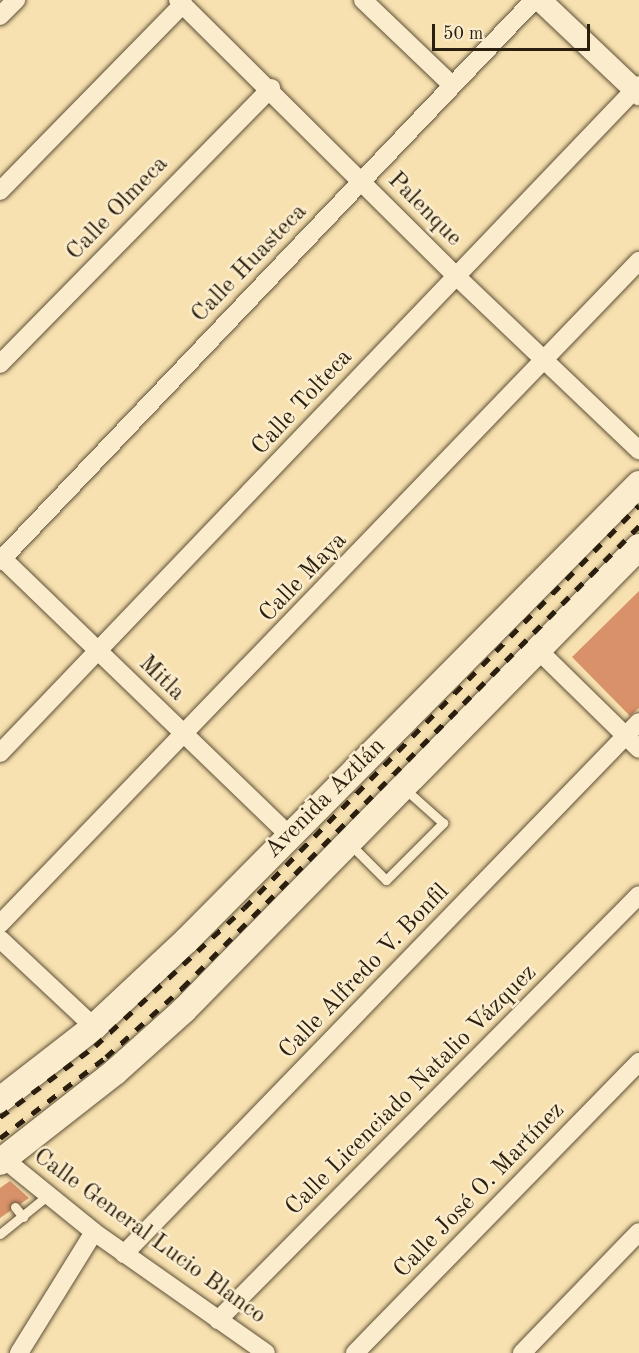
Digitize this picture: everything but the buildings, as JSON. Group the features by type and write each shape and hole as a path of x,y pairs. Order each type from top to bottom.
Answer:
{"main road":[{"name":"Avenida Aztlán","path":"0,1100 94,1027 290,836 639,484"},
{"name":"Avenida Aztlán","path":"2,1161 115,1072 183,1010 405,789 639,547"}],"street":[{"path":"0,16 16,0"},
{"path":"363,0 452,85"},
{"name":"Calle Huasteca","path":"1,558 362,183 534,0"},
{"path":"540,0 638,89"},
{"path":"0,191 181,2"},
{"name":"Palenque","path":"181,2 270,88 456,276 639,450"},
{"name":"Calle Olmeca","path":"0,364 270,88"},
{"name":"Calle Tolteca","path":"0,753 638,89"},
{"name":"Calle Maya","path":"0,924 186,736 543,359 639,261"},
{"name":"Mitla","path":"1,558 290,836"},
{"path":"538,650 639,749"},
{"name":"Calle Alfredo V. Bonfil","path":"124,1254 639,722"},
{"name":"Calle Licenciado Natalio Vázquez","path":"218,1320 639,895"},
{"path":"0,939 94,1027"},
{"name":"Calle José O. Martínez","path":"355,1353 639,1062"},
{"name":"Calle General Lucio Blanco","path":"2,1161 94,1232 261,1352"},
{"path":"19,1353 94,1232"},
{"path":"522,1353 639,1232"}],"lane":[{"path":"350,844 387,880 443,823 405,789"},
{"path":"0,1234 48,1195"},
{"path":"15,1207 23,1217"}],"railway":[{"path":"0,1117 95,1046 244,908 639,505"},
{"path":"0,1138 106,1057 182,988 639,526"}]}
